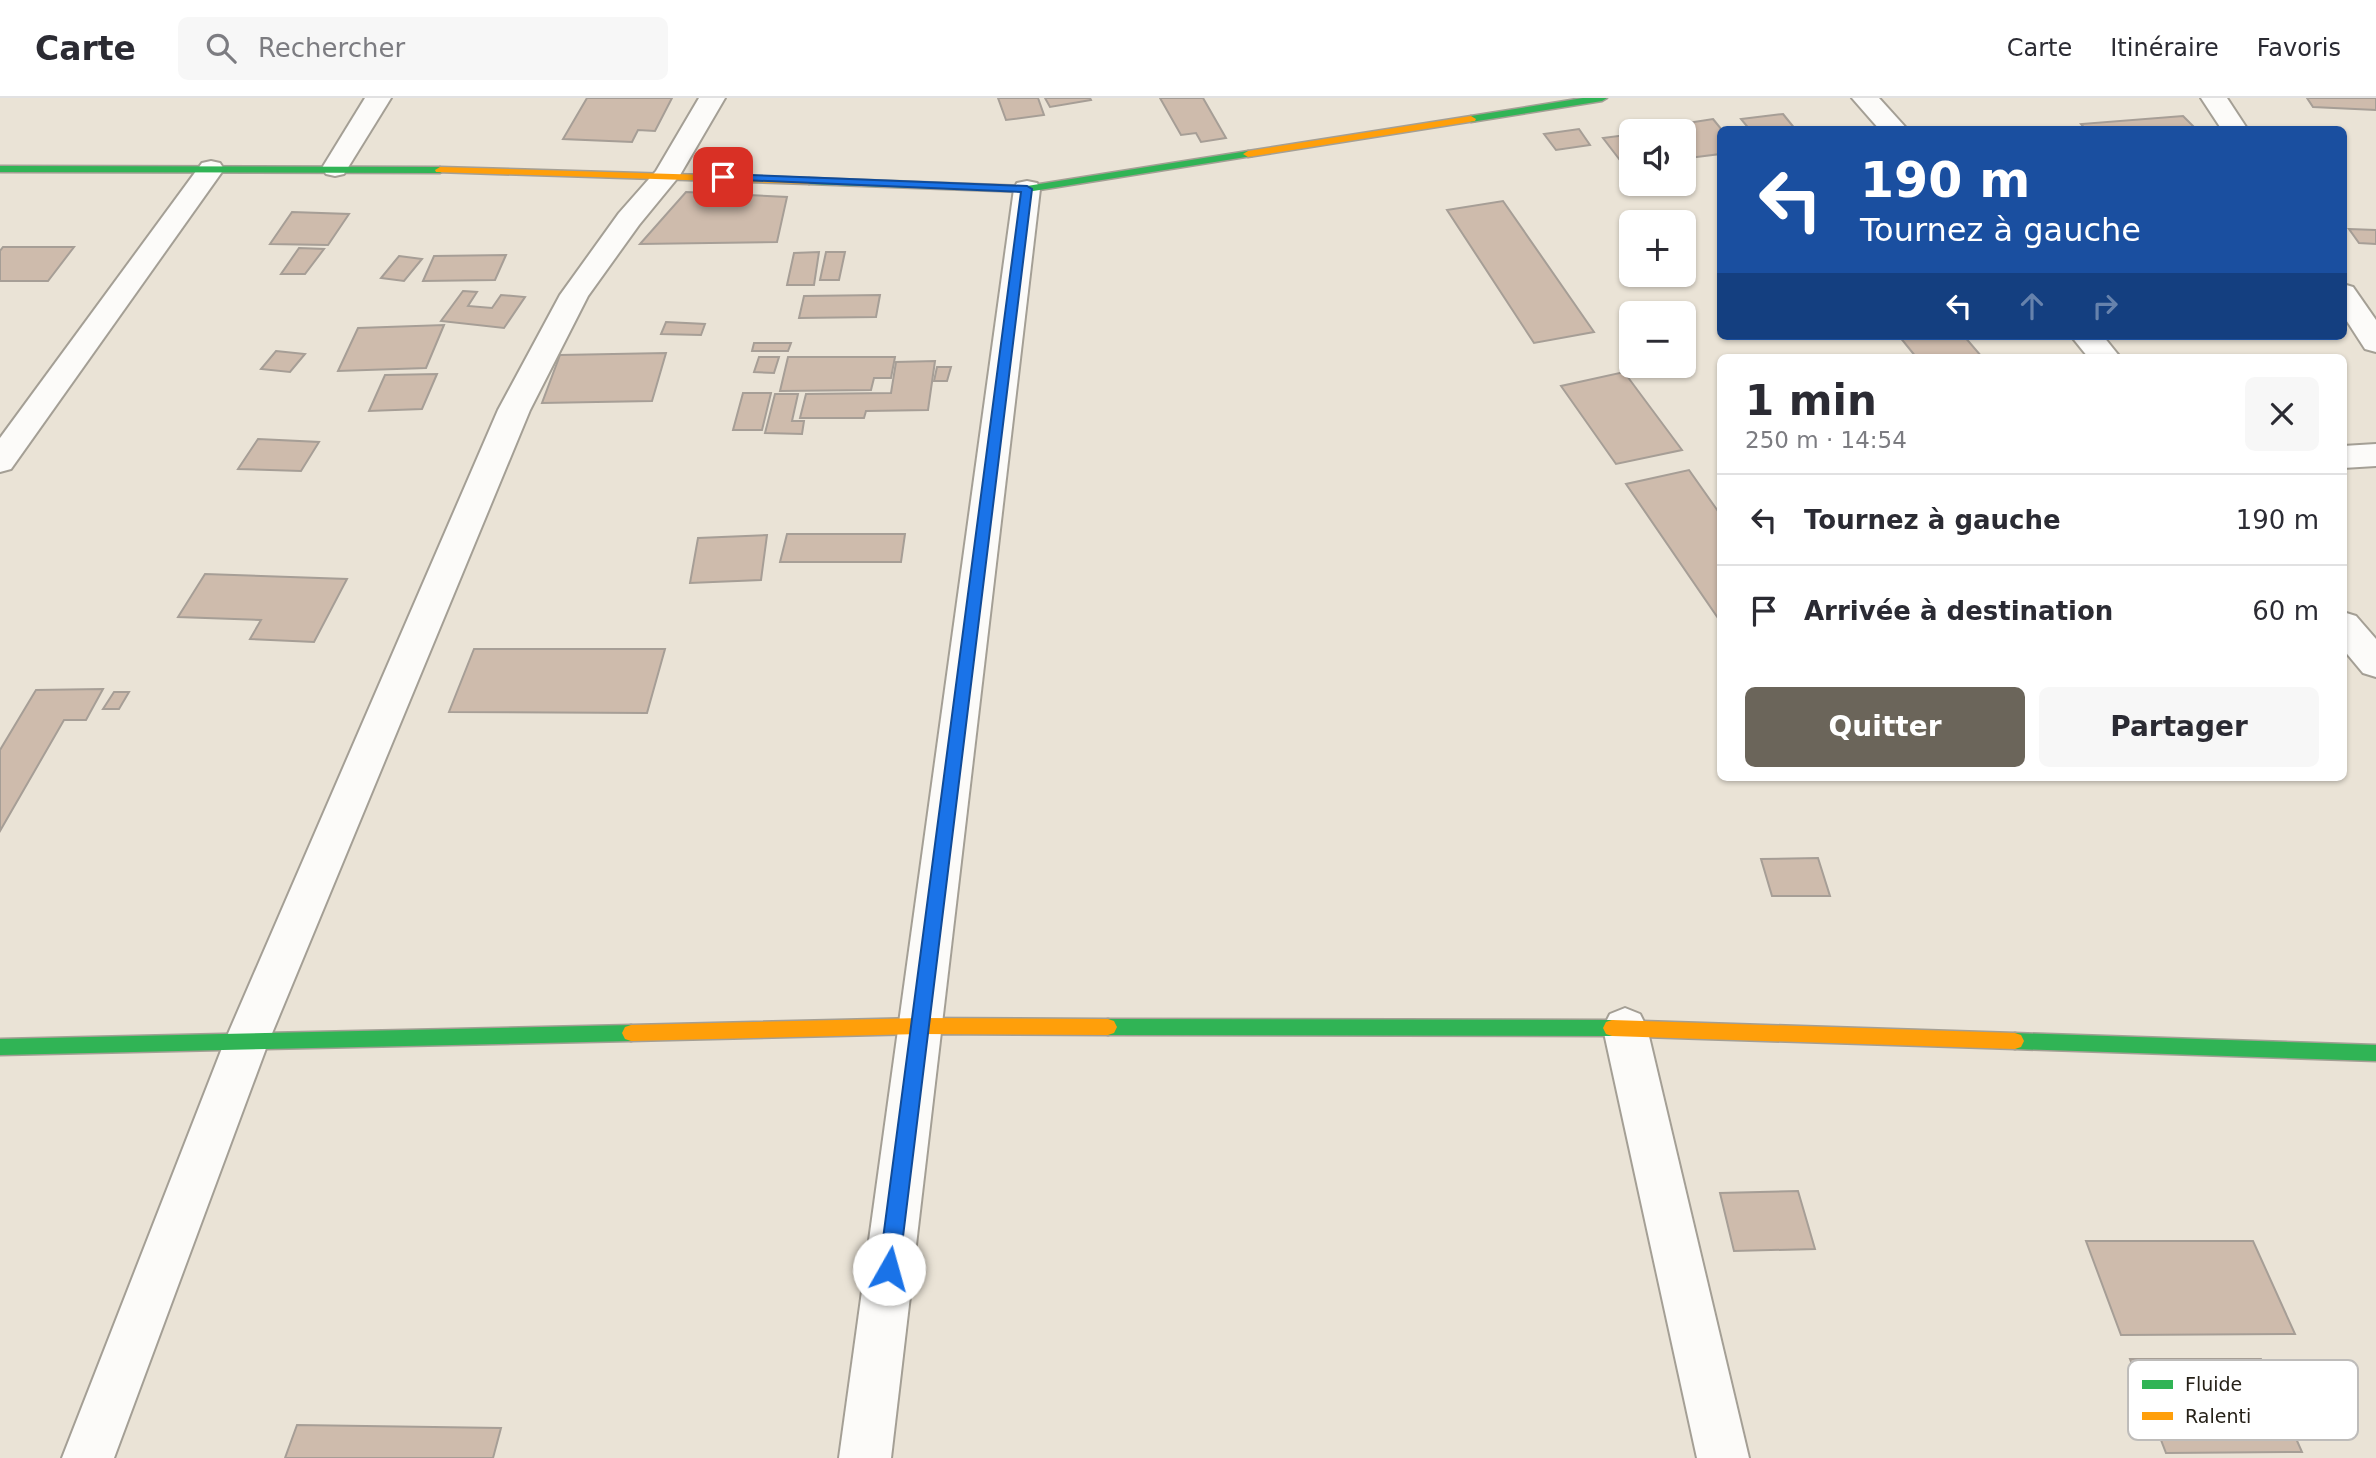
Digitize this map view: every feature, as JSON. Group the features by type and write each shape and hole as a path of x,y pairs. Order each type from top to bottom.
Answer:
{"street":[{"path":"335,168 378,98"},
{"path":"88,1458 246,1043 514,410 574,295 629,219 667,175 712,98"},
{"path":"0,169 335,168 667,175 1027,189 1602,98"},
{"path":"1865,98 1891,126"},
{"path":"2214,98 2232,126"},
{"path":"0,461 211,169"},
{"path":"865,1458 1027,189"},
{"path":"2347,299 2376,342"},
{"path":"2090,340 2102,354"},
{"path":"2347,457 2376,456"},
{"path":"2347,630 2376,663"},
{"path":"0,1047 920,1026 1625,1028 2376,1054"},
{"path":"1625,1028 1723,1458"}],"building":[{"path":"587,98 672,98 655,131 638,130 632,142 563,139"},
{"path":"998,98 1038,98 1044,115 1006,120"},
{"path":"1045,98 1090,98 1091,100 1050,107"},
{"path":"1160,98 1203,98 1226,138 1201,142 1196,133 1181,135"},
{"path":"2307,98 2376,98 2376,110 2313,107"},
{"path":"1783,114 1793,126 1747,126 1741,119"},
{"path":"2183,116 2193,126 2083,126 2081,124"},
{"path":"1713,119 1719,126 1717,154 1696,157 1696,122"},
{"path":"1579,129 1590,145 1556,150 1544,134"},
{"path":"1619,136 1619,159 1603,138"},
{"path":"686,192 787,197 777,242 640,244"},
{"path":"1503,201 1594,332 1534,343 1447,210"},
{"path":"292,212 349,214 328,245 270,244"},
{"path":"2349,229 2376,230 2376,244 2359,243"},
{"path":"3,247 74,247 48,281 0,281 0,251"},
{"path":"299,248 324,249 305,274 281,274"},
{"path":"819,252 814,285 787,285 794,253"},
{"path":"826,252 845,252 839,280 820,280"},
{"path":"506,255 495,280 423,281 434,256"},
{"path":"399,256 422,259 404,281 381,278"},
{"path":"463,291 477,292 468,306 492,308 501,295 525,297 504,328 441,321"},
{"path":"880,295 876,317 799,318 804,296"},
{"path":"666,322 705,324 701,335 661,334"},
{"path":"444,325 426,368 338,371 358,328"},
{"path":"1902,340 1967,340 1979,354 1914,354"},
{"path":"754,343 791,343 788,351 752,351"},
{"path":"276,351 305,354 290,372 261,369"},
{"path":"666,353 652,401 542,403 560,355"},
{"path":"759,357 779,357 774,373 754,372"},
{"path":"788,357 895,357 891,378 874,378 871,390 780,391"},
{"path":"935,361 928,410 866,411 864,418 800,418 806,394 891,393 896,362"},
{"path":"937,367 951,367 947,381 934,381"},
{"path":"1619,373 1619,378 1628,378 1682,450 1616,464 1561,386"},
{"path":"437,374 422,409 369,411 385,375"},
{"path":"743,393 771,393 762,430 733,430"},
{"path":"775,394 798,394 792,421 804,421 802,434 765,433"},
{"path":"258,439 319,442 301,471 238,469"},
{"path":"1689,470 1717,510 1717,617 1626,484"},
{"path":"787,534 905,534 901,562 780,562"},
{"path":"767,535 761,580 690,583 698,538"},
{"path":"205,574 347,579 314,642 250,639 261,620 178,617"},
{"path":"474,649 665,649 647,713 449,712"},
{"path":"103,689 86,720 64,720 0,831 0,750 36,690"},
{"path":"114,692 129,692 119,709 103,709"},
{"path":"1818,858 1830,896 1772,896 1761,859"},
{"path":"1798,1191 1815,1249 1734,1251 1720,1193"},
{"path":"2086,1241 2253,1241 2295,1334 2121,1335"},
{"path":"2130,1359 2261,1360 2130,1360"},
{"path":"297,1425 501,1428 493,1458 285,1458"},
{"path":"2161,1440 2297,1440 2302,1452 2166,1453"}],"traffic: fast":[{"path":"1471,119 1602,98"},
{"path":"809,181 1027,189 1248,154"},
{"path":"0,169 440,170"},
{"path":"1108,1027 1612,1028"},
{"path":"0,1047 631,1033"},
{"path":"2015,1041 2376,1053"}],"traffic: slow":[{"path":"1248,154 1471,119"},
{"path":"440,170 809,181"},
{"path":"631,1033 920,1026 1108,1027"},
{"path":"1612,1028 2015,1041"}],"route":[{"path":"723,177 1027,189 889,1269"}]}
